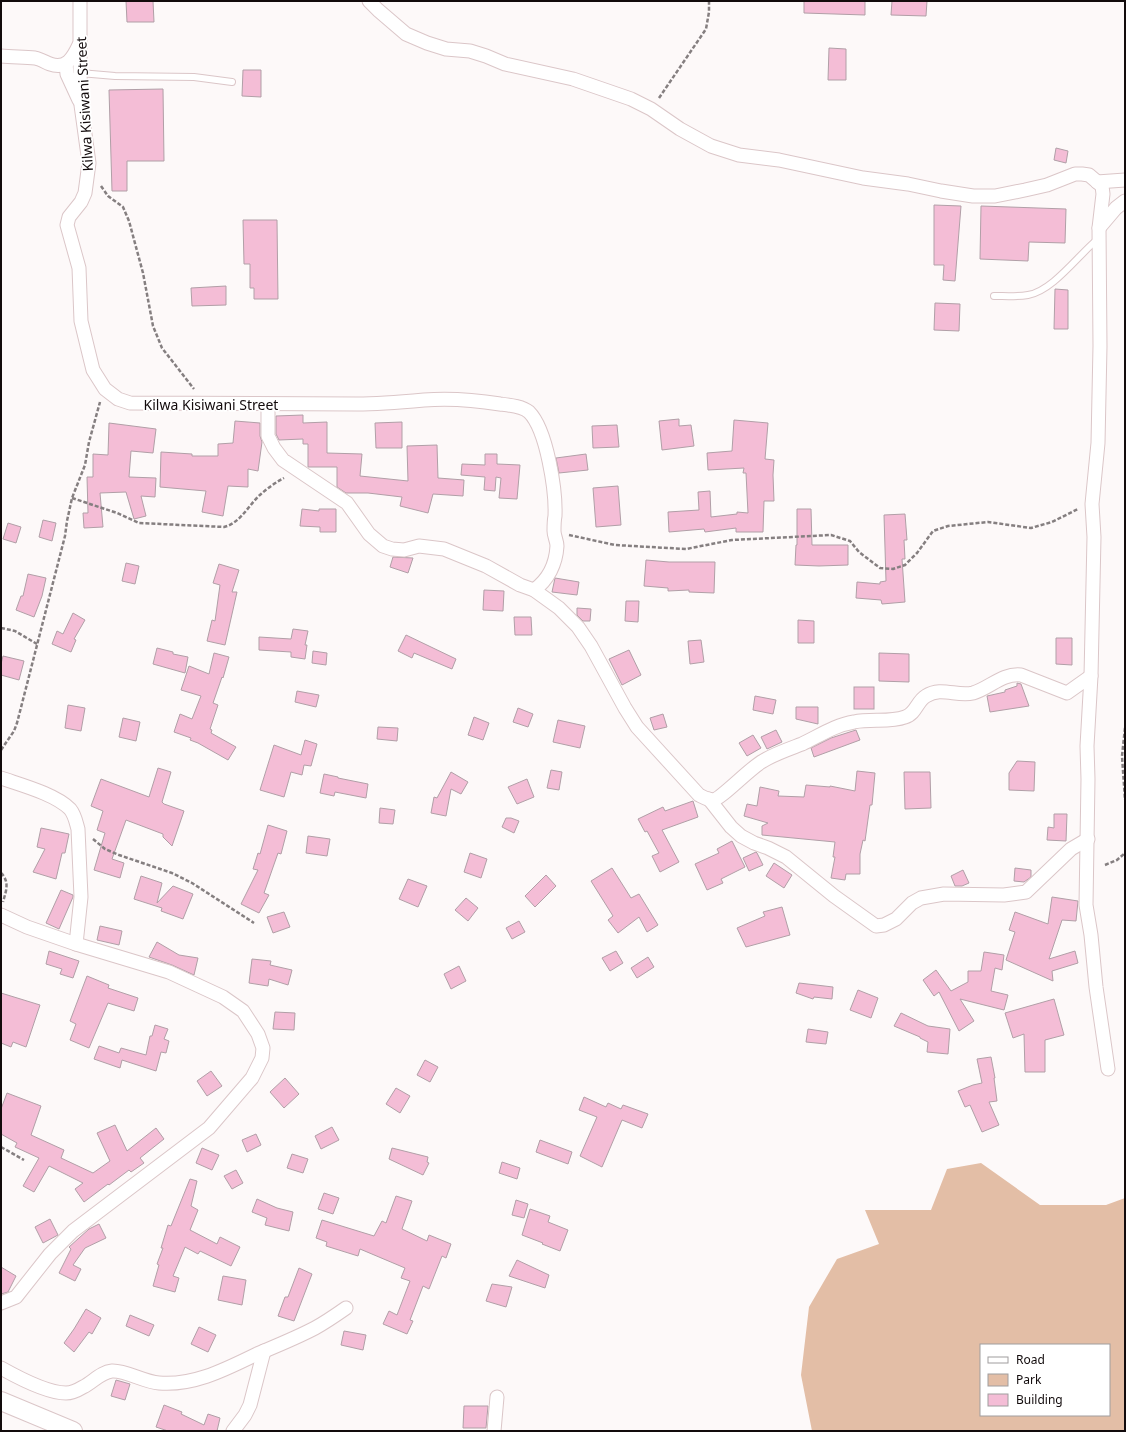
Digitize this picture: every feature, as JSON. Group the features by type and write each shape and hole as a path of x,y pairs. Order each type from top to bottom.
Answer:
{"street":[{"name":"Kilwa Kisiwani Street","path":"80,1 81,105 89,163 85,192 81,202 69,217 67,225 79,268 81,321 94,370 105,389 118,399 130,404 357,404 425,400 463,400 513,405 528,411 536,422 543,438 555,507 554,531 557,545 554,560 548,576 543,584 534,590"},
{"path":"369,1 406,34 427,43 446,49 470,51 505,64 573,79 632,99 680,129 711,146 739,155 779,160 863,178 908,184 974,196 996,196 1047,185 1075,174 1088,175 1102,186 1103,194 1099,233 1098,443 1092,504 1094,537 1091,676 1087,746 1088,839 1086,905 1108,1069"},
{"path":"1,56 37,59 52,65 66,64 75,53 80,42"},
{"path":"66,64 69,78 81,105"},
{"path":"1097,182 1125,180"},
{"path":"1099,233 1116,208 1125,201"},
{"path":"268,404 268,436 274,448 283,460 347,503 369,534 383,546 392,550 404,550 418,546 444,548 486,566 520,585 534,590 559,608 578,627 591,646 637,727 699,795 709,799 713,800 721,797 763,760 804,743 824,731 839,725 856,721 893,720 905,718 911,715 925,696 940,691 968,694 974,693 1000,679 1016,674 1067,693 1091,676"},
{"path":"1,778 40,791 64,804 71,810 76,819 78,829 81,897 76,944"},
{"path":"709,799 731,827 741,836 786,857 834,896 876,926 896,919 912,903 921,898 944,894 980,895 1023,893 1031,888 1071,849 1088,839"},
{"path":"1,1303 16,1297 50,1254 73,1231 208,1128 252,1078 262,1058 263,1048 258,1034 243,1011 223,997 169,972 76,944 27,927 2,909"},
{"path":"1,1368 28,1382 66,1393 80,1389 97,1379 104,1372 111,1371 116,1371 158,1384 187,1382 203,1378 316,1327 346,1308"},
{"path":"233,1431 245,1415 250,1405 264,1351"},
{"path":"494,1431 497,1397"},
{"path":"1,1401 73,1431"}],"lane":[{"path":"80,73 115,76 194,77 232,82"},
{"path":"994,296 1016,297 1029,295 1043,289 1058,277 1088,247 1099,233"}],"path":[{"path":"651,110 706,29 709,1"},
{"path":"89,163 99,184 108,196 123,208 129,221 143,273 153,326 162,348 205,403"},
{"path":"1,750 14,731 17,723 65,536 72,498 85,465 89,442 101,399"},
{"path":"72,498 117,513 139,523 224,527 230,526 238,519 260,494 280,480 299,470"},
{"path":"554,531 615,545 686,549 732,540 831,535 850,541 859,552 880,568 894,569 905,565 917,553 933,531 948,526 988,522 1031,528 1052,522 1092,504"},
{"path":"1,628 14,631 37,644"},
{"path":"1125,728 1122,756 1125,800"},
{"path":"76,819 88,834 105,849 172,873 192,883 254,923"},
{"path":"1105,865 1117,860 1125,853"},
{"path":"1,873 5,877 7,884 2,909"},
{"path":"1,1147 24,1160"}],"green space":[{"path":"981,1163 1040,1205 1106,1205 1125,1198 1125,1431 812,1431 801,1375 809,1307 837,1259 879,1244 865,1210 931,1210 947,1169"}],"building":[{"path":"126,1 153,1 154,22 127,22"},
{"path":"804,1 865,1 865,15 804,13"},
{"path":"892,1 927,1 926,16 891,15"},
{"path":"829,48 846,49 846,80 828,80"},
{"path":"243,70 261,70 261,97 242,96"},
{"path":"163,89 164,161 127,161 127,191 112,191 109,90"},
{"path":"1056,148 1068,151 1066,163 1054,160"},
{"path":"934,205 961,206 955,281 943,280 944,265 934,265"},
{"path":"981,206 1066,209 1065,243 1029,242 1028,261 980,259"},
{"path":"243,220 277,220 278,299 254,299 254,288 250,288 250,264 244,264"},
{"path":"226,286 226,305 192,306 191,288"},
{"path":"1055,289 1068,290 1068,329 1054,329"},
{"path":"935,303 960,304 959,331 934,330"},
{"path":"303,415 303,423 327,422 327,453 362,454 360,476 408,481 407,446 437,445 438,478 464,480 463,496 433,494 428,513 400,506 402,497 368,493 346,493 337,487 337,467 308,467 308,444 303,444 303,439 279,440 276,434 276,416"},
{"path":"679,419 679,426 691,425 694,446 662,450 659,421"},
{"path":"734,420 768,423 765,459 774,460 774,501 764,501 763,532 736,532 736,528 705,532 704,529 669,532 668,512 699,510 698,492 710,491 711,517 737,514 737,512 748,513 746,473 743,473 744,468 708,470 707,453 732,451"},
{"path":"235,421 260,423 260,436 262,442 258,471 248,469 248,487 228,486 223,516 202,512 206,491 160,487 161,452 192,454 192,456 218,456 218,444 233,443"},
{"path":"402,422 402,448 376,448 375,423"},
{"path":"109,423 156,429 153,453 131,451 129,477 156,478 155,497 141,496 146,516 134,519 126,492 100,493 103,527 84,528 83,513 88,513 87,477 93,477 93,454 108,455"},
{"path":"617,425 619,447 593,448 592,426"},
{"path":"485,454 497,454 497,464 520,465 517,499 499,498 501,478 496,477 495,491 484,490 485,477 461,475 462,464 485,465"},
{"path":"586,454 588,470 559,473 556,458"},
{"path":"618,486 621,525 596,527 593,488"},
{"path":"302,509 319,511 319,509 336,509 336,532 320,532 320,527 300,526"},
{"path":"797,509 811,509 812,545 848,545 848,565 795,565 797,545"},
{"path":"905,514 907,540 904,540 905,559 902,559 905,602 882,604 881,600 856,598 857,582 880,584 880,582 886,581 884,515"},
{"path":"43,520 56,523 52,541 39,537"},
{"path":"8,523 21,527 16,543 3,539"},
{"path":"393,557 413,558 408,573 390,567"},
{"path":"646,560 669,562 715,562 714,593 689,592 689,590 668,591 668,588 644,586"},
{"path":"126,563 139,566 135,584 122,581"},
{"path":"219,564 239,570 232,592 237,592 225,645 207,641 212,620 215,621 220,585 213,583"},
{"path":"28,574 46,578 42,596 34,617 16,610 21,596 23,596"},
{"path":"555,578 579,582 577,595 552,592"},
{"path":"484,590 504,591 503,611 483,610"},
{"path":"626,601 639,601 638,622 625,621"},
{"path":"577,608 591,609 590,621 583,621 577,615"},
{"path":"73,613 85,620 74,639 76,640 71,652 52,644 57,631 63,634"},
{"path":"514,617 531,617 532,635 515,635"},
{"path":"798,620 814,621 814,643 798,643"},
{"path":"293,629 308,631 305,645 307,645 305,659 291,657 291,652 259,650 259,637 291,639"},
{"path":"406,635 456,659 452,669 414,653 412,658 398,651"},
{"path":"1056,638 1072,638 1072,665 1056,664"},
{"path":"701,640 704,662 690,664 688,641"},
{"path":"157,648 173,652 173,654 188,657 185,673 153,664"},
{"path":"629,650 641,675 622,685 609,659"},
{"path":"313,651 327,653 326,665 312,663"},
{"path":"214,653 229,657 223,678 222,677 213,703 218,705 210,729 212,730 211,733 236,747 228,760 190,740 191,738 174,732 180,714 192,719 201,696 181,690 189,666 209,674"},
{"path":"879,653 909,654 909,682 879,681"},
{"path":"3,656 24,661 19,680 1,675"},
{"path":"1017,683 1021,684 1029,706 990,712 987,696 1005,692 1005,690 1017,686"},
{"path":"854,687 874,687 874,709 854,709"},
{"path":"297,691 319,695 316,707 295,702"},
{"path":"755,696 776,700 773,714 753,710"},
{"path":"68,705 85,708 81,731 65,728"},
{"path":"796,707 818,707 818,724 796,719"},
{"path":"518,708 533,714 528,727 513,722"},
{"path":"663,714 667,727 654,730 650,718"},
{"path":"474,717 489,723 483,740 468,735"},
{"path":"123,718 140,722 136,741 119,737"},
{"path":"558,720 585,726 580,748 553,742"},
{"path":"378,727 398,728 397,741 377,739"},
{"path":"776,730 782,742 767,749 761,737"},
{"path":"856,730 860,740 814,757 811,748 831,738"},
{"path":"753,735 761,748 747,756 739,743"},
{"path":"305,740 317,744 311,766 304,765 302,775 291,772 284,797 260,790 274,745 301,755"},
{"path":"1017,761 1035,762 1034,791 1009,790 1009,773"},
{"path":"158,768 171,772 162,802 184,811 172,846 163,837 163,834 126,820 112,859 124,863 120,878 94,870 105,833 97,830 103,811 91,806 101,779 149,797"},
{"path":"551,770 562,772 559,790 547,788"},
{"path":"857,771 875,773 872,805 870,805 865,841 863,840 860,854 860,874 846,874 845,880 831,878 835,857 833,857 835,842 762,835 762,826 768,823 744,816 747,804 757,806 760,787 779,791 778,796 804,797 806,785 830,786 855,791"},
{"path":"451,772 468,782 461,794 451,789 446,816 431,813 434,797 437,798"},
{"path":"904,772 930,772 931,808 905,809"},
{"path":"324,774 368,784 366,798 335,792 334,796 320,793"},
{"path":"527,779 534,797 517,804 508,787"},
{"path":"693,801 698,817 662,830 679,862 660,872 652,856 659,853 647,831 645,832 638,819 663,807 665,811"},
{"path":"380,808 395,810 393,824 379,823"},
{"path":"1054,814 1067,814 1066,841 1047,840 1048,827 1054,828"},
{"path":"506,818 519,821 514,833 502,827"},
{"path":"268,825 287,831 281,854 278,853 264,893 269,895 259,913 241,904 258,870 253,869 258,853 260,854"},
{"path":"41,828 69,834 65,853 62,853 56,879 33,872 45,849 37,847"},
{"path":"308,836 330,839 327,856 306,853"},
{"path":"732,841 745,867 721,879 723,883 707,890 695,864 719,853 717,849"},
{"path":"756,852 763,865 749,871 743,858"},
{"path":"470,853 487,859 481,878 464,872"},
{"path":"774,863 792,875 784,888 766,876"},
{"path":"612,868 631,898 639,894 658,925 647,932 639,917 618,933 608,920 613,916 591,881"},
{"path":"1015,868 1031,870 1031,877 1024,882 1014,881"},
{"path":"963,870 969,883 962,886 955,886 951,876"},
{"path":"546,875 556,886 535,907 525,896"},
{"path":"141,876 162,883 157,903 173,886 193,894 183,919 161,911 162,908 134,899"},
{"path":"408,879 427,886 418,907 399,899"},
{"path":"61,890 73,895 73,897 59,929 46,923"},
{"path":"1052,897 1078,901 1076,921 1062,920 1049,959 1075,951 1078,963 1052,971 1053,981 1006,960 1015,932 1009,930 1015,912 1048,924"},
{"path":"466,898 478,908 468,921 455,910"},
{"path":"782,907 790,935 746,947 737,928 765,916 763,912"},
{"path":"284,912 290,927 273,933 267,917"},
{"path":"519,921 525,932 512,939 506,928"},
{"path":"100,926 122,931 119,945 97,940"},
{"path":"157,942 179,955 198,958 194,975 149,957"},
{"path":"49,951 79,961 73,978 60,974 62,969 46,964"},
{"path":"616,951 623,963 610,971 602,958"},
{"path":"984,952 1004,955 1002,970 995,968 991,991 1008,995 1004,1010 960,999 974,1021 959,1031 939,992 934,996 923,980 936,970 951,991 968,982 968,971 981,971"},
{"path":"648,957 654,967 637,978 631,968"},
{"path":"252,959 271,961 270,965 292,970 288,985 269,979 268,986 249,983"},
{"path":"459,966 466,981 451,989 444,974"},
{"path":"87,976 109,985 108,988 138,998 134,1011 108,1003 89,1048 70,1040 76,1024 70,1021"},
{"path":"799,983 833,987 832,999 814,997 813,999 796,993"},
{"path":"858,990 878,998 871,1018 850,1010"},
{"path":"1,993 40,1005 26,1047 13,1042 11,1047 1,1043"},
{"path":"1054,999 1064,1035 1045,1040 1045,1072 1025,1072 1024,1034 1013,1038 1005,1013"},
{"path":"275,1012 295,1013 294,1030 273,1029"},
{"path":"901,1013 928,1026 950,1029 948,1054 927,1052 928,1042 894,1026"},
{"path":"155,1025 168,1029 164,1039 169,1041 166,1053 161,1052 156,1071 122,1060 120,1068 94,1059 99,1046 119,1053 121,1048 146,1055 150,1036 152,1036"},
{"path":"808,1029 828,1032 826,1044 806,1042"},
{"path":"991,1057 997,1101 989,1102 999,1125 982,1132 970,1105 965,1107 958,1091 982,1083 977,1059"},
{"path":"425,1060 438,1067 430,1082 417,1075"},
{"path":"211,1071 222,1086 207,1096 197,1081"},
{"path":"285,1078 299,1094 284,1108 270,1092"},
{"path":"396,1088 410,1096 400,1113 386,1104"},
{"path":"7,1093 41,1106 31,1135 64,1150 61,1158 93,1173 110,1161 97,1133 115,1125 127,1151 156,1128 164,1139 140,1158 144,1163 131,1172 129,1170 84,1202 75,1189 83,1183 49,1166 34,1192 23,1186 39,1158 15,1147 17,1143 1,1134 1,1109"},
{"path":"584,1097 606,1107 608,1103 621,1109 623,1105 648,1114 642,1128 622,1120 602,1167 580,1156 597,1117 579,1110"},
{"path":"332,1127 339,1140 321,1149 315,1136"},
{"path":"256,1134 261,1145 247,1152 242,1140"},
{"path":"540,1140 572,1152 568,1164 536,1152"},
{"path":"202,1148 219,1155 212,1170 196,1163"},
{"path":"392,1148 428,1157 427,1162 429,1163 423,1175 389,1159"},
{"path":"292,1154 308,1159 303,1173 287,1168"},
{"path":"502,1162 520,1168 517,1179 499,1173"},
{"path":"236,1170 243,1183 232,1189 224,1176"},
{"path":"190,1179 197,1181 191,1206 198,1210 190,1230 217,1244 220,1237 240,1247 231,1266 200,1251 198,1254 185,1247 173,1276 179,1278 175,1292 153,1286 159,1265 157,1264 163,1248 161,1248 168,1225 171,1226"},
{"path":"324,1193 339,1198 333,1214 318,1209"},
{"path":"396,1196 412,1201 402,1229 427,1241 429,1235 451,1244 446,1258 442,1256 429,1289 423,1286 410,1320 413,1321 407,1334 383,1324 389,1311 397,1315 410,1281 401,1278 405,1268 360,1249 358,1256 326,1246 327,1242 316,1238 322,1220 374,1236 382,1221 386,1223"},
{"path":"257,1199 277,1208 293,1212 289,1231 265,1225 267,1218 252,1212"},
{"path":"516,1200 528,1204 524,1218 512,1215"},
{"path":"530,1209 550,1216 548,1222 568,1230 560,1251 522,1235"},
{"path":"50,1219 58,1235 43,1243 35,1227"},
{"path":"99,1224 106,1238 85,1248 73,1265 81,1269 75,1281 59,1273 71,1249 69,1247 89,1229"},
{"path":"517,1260 549,1275 545,1288 509,1276"},
{"path":"1,1267 16,1276 8,1292 1,1294"},
{"path":"299,1268 312,1274 294,1321 278,1316 285,1297 288,1297"},
{"path":"223,1276 246,1280 242,1305 218,1300"},
{"path":"492,1284 512,1287 506,1307 486,1301"},
{"path":"86,1309 101,1318 92,1334 89,1332 74,1352 64,1343"},
{"path":"130,1315 154,1325 149,1336 126,1326"},
{"path":"199,1327 216,1335 208,1352 191,1344"},
{"path":"344,1331 366,1335 363,1350 341,1345"},
{"path":"116,1380 130,1384 125,1400 111,1396"},
{"path":"164,1405 182,1412 181,1414 204,1425 208,1414 220,1418 217,1431 168,1431 156,1427"},
{"path":"464,1406 488,1406 486,1428 463,1428"}]}
